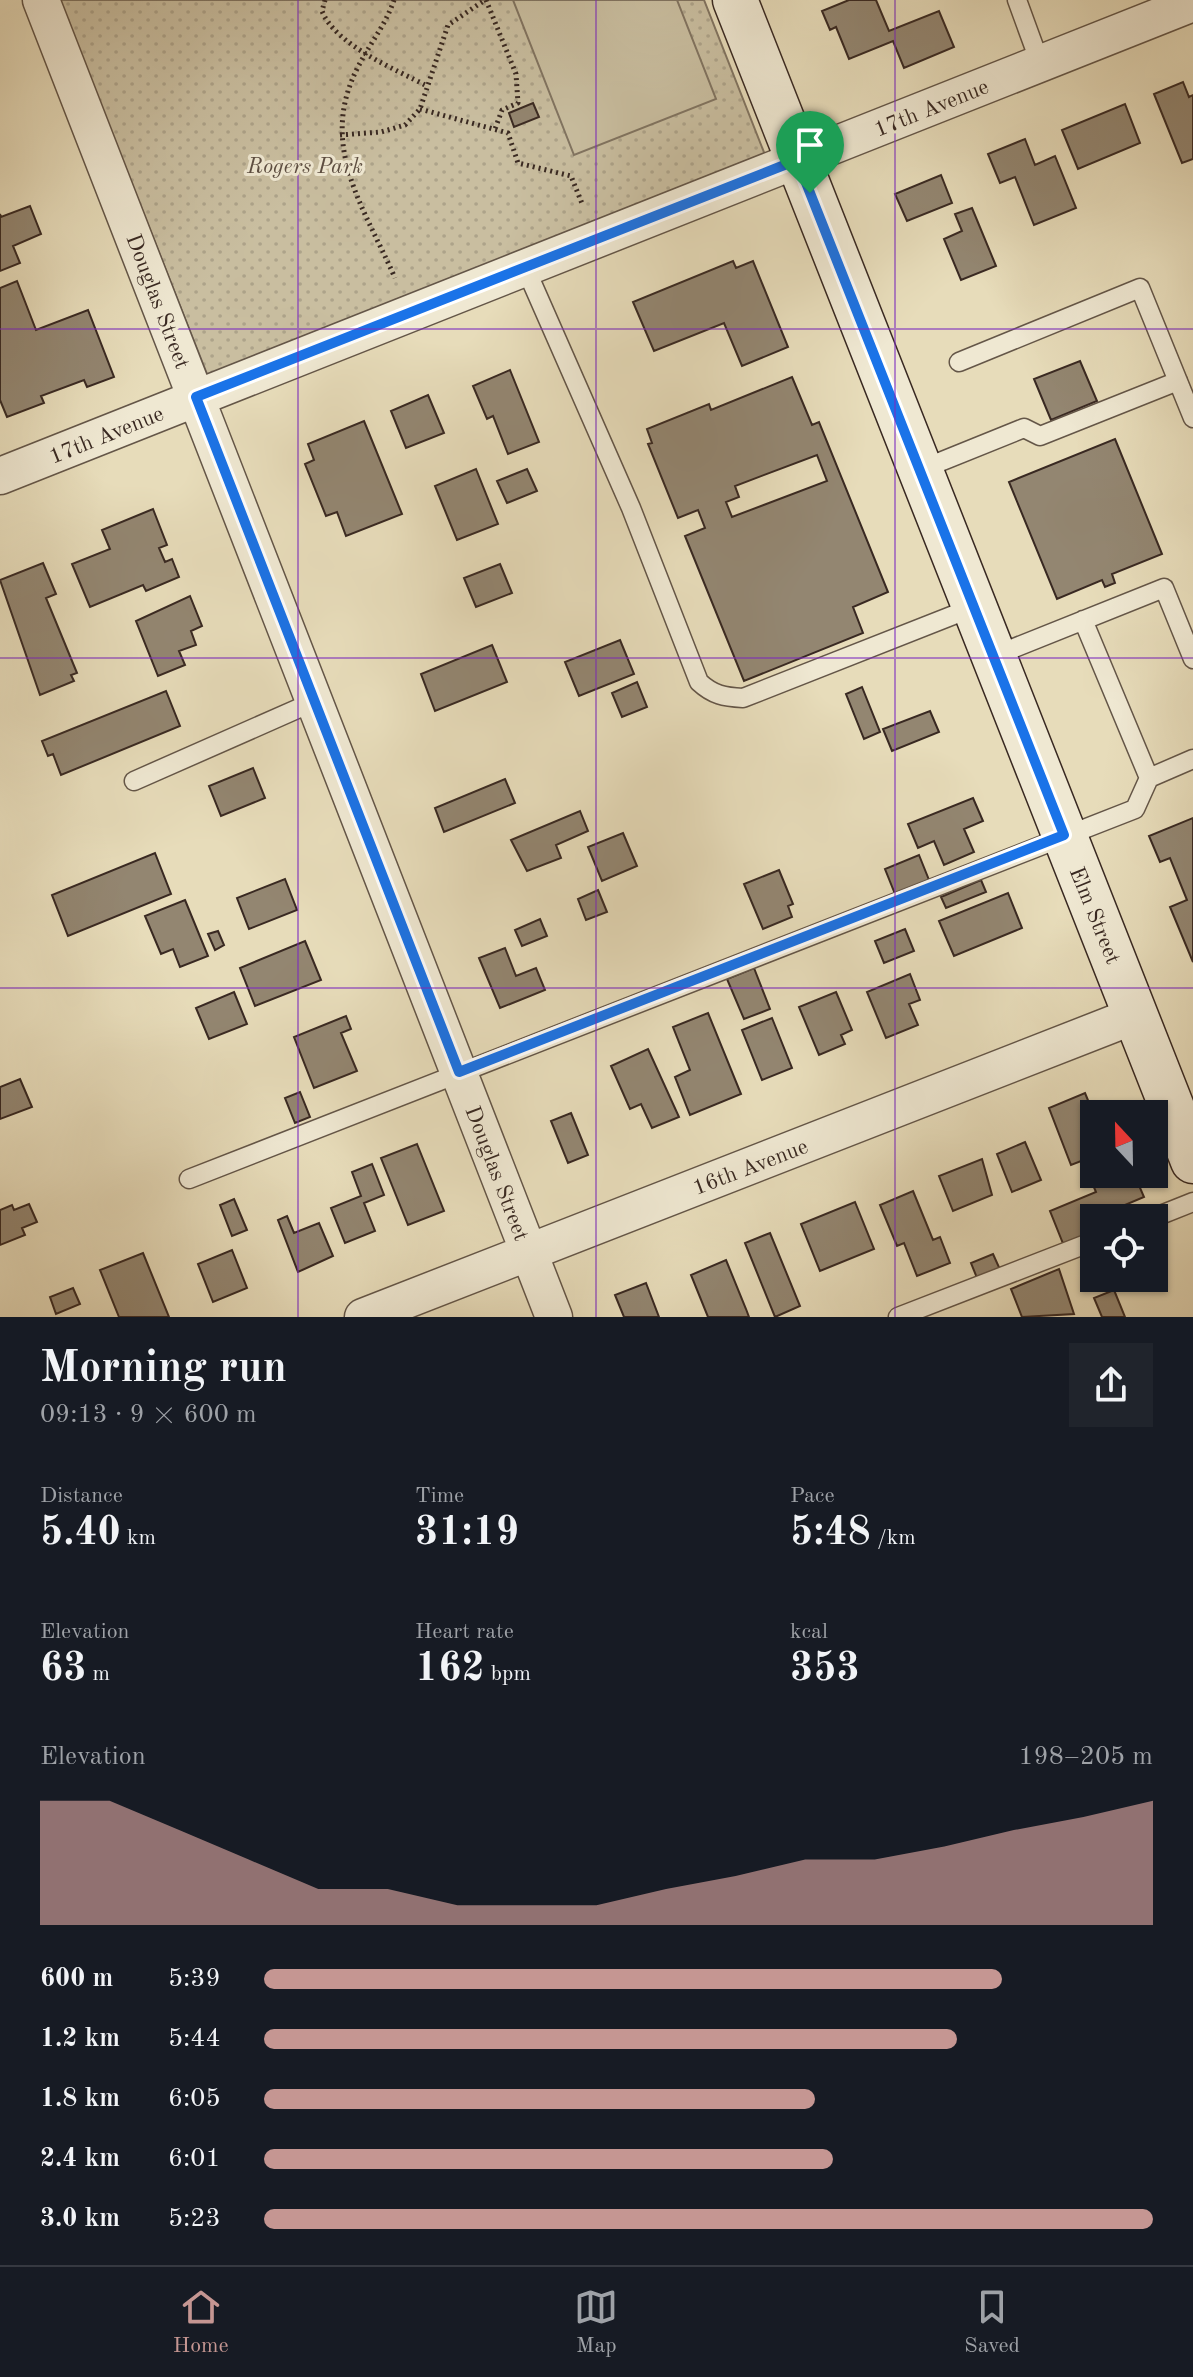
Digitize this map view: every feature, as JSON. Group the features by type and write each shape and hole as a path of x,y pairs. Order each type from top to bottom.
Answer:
{"street":[{"name":"Douglas Street","path":"41,0 554,1317"},
{"name":"Elm Street","path":"735,0 1193,1161"},
{"name":"17th Avenue","path":"0,476 1193,3"},
{"name":"16th Avenue","path":"363,1317 1136,1015"}],"lane":[{"path":"1017,0 1040,63"},
{"path":"525,267 631,508 699,682 708,691 720,697 743,698 974,607"},
{"path":"959,362 1140,288 1193,418"},
{"path":"920,470 1024,428 1040,436 1178,381"},
{"path":"994,656 1164,588 1193,659"},
{"path":"1083,620 1149,778"},
{"path":"134,781 313,702"},
{"path":"189,1179 1135,809 1149,778 1193,759"},
{"path":"1168,1212 1193,1202"},
{"path":"898,1317 1080,1246"}],"path":[{"path":"325,0 322,11 326,22 367,54 427,87"},
{"path":"394,0 348,94 340,135 347,168 395,278"},
{"path":"340,135 405,125 420,109 448,25 486,0 516,74 518,103 502,110 495,129"},
{"path":"420,109 508,133 518,163 571,176 583,206"}],"green space":[{"name":"Rogers Park","path":"59,0 704,0 767,160 209,379"},
{"path":"513,0 677,0 716,99 574,155"}],"building":[{"path":"849,0 876,0 889,31 939,11 954,47 904,68 893,41 849,59 836,27 830,30 822,11"},
{"path":"1183,82 1189,97 1193,95 1193,159 1182,163 1154,94"},
{"path":"533,103 539,117 514,127 509,113"},
{"path":"1125,104 1140,143 1078,169 1062,130"},
{"path":"1025,139 1035,165 1055,156 1076,208 1034,225 1015,177 1000,183 988,154"},
{"path":"941,175 952,203 907,221 895,194"},
{"path":"30,206 41,234 13,246 20,263 0,271 0,214 1,217"},
{"path":"972,208 996,266 961,280 944,239 962,231 955,214"},
{"path":"733,261 736,268 753,261 788,347 742,366 724,323 654,351 633,302"},
{"path":"17,281 36,330 88,310 114,377 87,387 84,380 41,396 44,403 7,417 0,400 0,288"},
{"path":"1080,361 1097,401 1051,420 1034,379"},
{"path":"510,370 539,442 508,454 493,416 487,419 473,386"},
{"path":"792,377 812,425 819,422 888,592 853,607 863,633 744,681 685,536 705,528 698,510 678,518 648,444 652,443 647,429 709,404 711,410","holes":["817,455 827,481 732,517 726,502 739,497 735,486"]},
{"path":"428,395 444,433 406,448 391,411"},
{"path":"364,421 402,514 346,536 337,512 326,516 305,464 314,460 308,444"},
{"path":"1115,439 1162,554 1112,574 1115,583 1105,587 1102,580 1057,599 1009,482"},
{"path":"476,469 498,524 457,540 435,486"},
{"path":"527,469 537,491 507,503 497,481"},
{"path":"153,509 167,545 159,548 165,562 172,559 179,577 146,591 143,585 90,607 72,564 110,549 102,530"},
{"path":"43,563 56,594 46,598 77,673 71,675 74,681 40,695 0,580"},
{"path":"500,564 512,593 476,607 464,578"},
{"path":"190,596 202,626 191,631 196,645 179,651 185,665 158,676 136,621"},
{"path":"620,640 634,674 579,696 565,662"},
{"path":"492,645 507,682 435,711 421,674"},
{"path":"637,682 647,707 622,717 612,693"},
{"path":"862,687 880,732 864,739 846,694"},
{"path":"166,691 180,726 61,775 53,754 48,756 42,741"},
{"path":"930,711 939,732 892,751 883,729"},
{"path":"253,768 265,798 221,816 209,786"},
{"path":"505,779 515,803 444,832 435,808"},
{"path":"973,798 983,821 964,829 974,852 944,865 934,841 918,848 908,824"},
{"path":"580,811 588,831 556,845 561,858 527,871 511,840"},
{"path":"1193,818 1193,962 1170,907 1187,900 1170,858 1160,862 1149,836"},
{"path":"623,833 637,866 602,881 588,847"},
{"path":"155,853 171,894 68,936 52,895"},
{"path":"919,855 929,880 895,894 885,869"},
{"path":"779,870 793,904 788,906 792,917 763,929 744,884"},
{"path":"285,879 297,910 249,929 237,898"},
{"path":"981,880 986,892 946,908 941,897"},
{"path":"598,890 607,912 586,920 578,899"},
{"path":"1008,893 1022,928 954,956 939,921"},
{"path":"185,900 208,956 180,967 173,949 161,954 145,916"},
{"path":"540,919 547,936 522,946 515,930"},
{"path":"905,929 914,951 884,963 875,941"},
{"path":"218,931 224,945 215,950 208,934"},
{"path":"305,941 321,980 255,1006 240,968"},
{"path":"505,948 516,976 536,968 545,990 500,1008 479,958"},
{"path":"754,968 770,1009 744,1019 727,979"},
{"path":"910,974 920,1000 909,1004 918,1025 886,1038 867,992"},
{"path":"234,992 247,1024 209,1039 196,1008"},
{"path":"836,992 852,1030 841,1035 845,1044 819,1055 799,1007"},
{"path":"708,1013 741,1094 690,1115 675,1077 690,1070 673,1027"},
{"path":"346,1016 351,1029 341,1033 357,1071 314,1088 294,1037"},
{"path":"772,1018 792,1068 762,1080 742,1030"},
{"path":"648,1049 679,1117 652,1128 641,1104 630,1109 611,1066"},
{"path":"20,1079 32,1107 0,1119 0,1087"},
{"path":"300,1092 310,1117 295,1123 285,1098"},
{"path":"1085,1093 1088,1100 1080,1100 1080,1161 1071,1165 1049,1108"},
{"path":"571,1113 588,1155 568,1163 551,1121"},
{"path":"1025,1142 1041,1180 1012,1192 997,1154"},
{"path":"417,1144 444,1211 408,1225 381,1158"},
{"path":"982,1159 992,1195 953,1211 939,1176"},
{"path":"372,1164 384,1195 364,1203 375,1231 345,1243 331,1208 361,1196 352,1172"},
{"path":"1094,1188 1140,1188 1144,1197 1127,1204 1080,1204 1080,1240 1064,1246 1050,1211 1096,1192"},
{"path":"913,1191 933,1240 940,1237 950,1263 917,1276 904,1243 897,1246 880,1205"},
{"path":"234,1199 247,1230 232,1236 220,1205"},
{"path":"855,1202 874,1249 820,1271 801,1224"},
{"path":"29,1204 37,1222 22,1228 25,1235 0,1245 0,1210 12,1205 14,1210"},
{"path":"287,1216 294,1233 319,1223 333,1256 298,1272 278,1220"},
{"path":"770,1233 800,1306 775,1317 745,1243"},
{"path":"232,1250 247,1288 213,1302 198,1264"},
{"path":"143,1253 169,1317 119,1317 100,1270"},
{"path":"993,1254 1002,1274 979,1283 971,1263"},
{"path":"726,1260 749,1317 708,1317 691,1275"},
{"path":"1059,1269 1074,1314 1022,1317 1011,1289"},
{"path":"646,1283 659,1317 624,1317 615,1295"},
{"path":"73,1288 80,1304 56,1314 50,1297"},
{"path":"1115,1292 1125,1317 1102,1317 1094,1298"}],"route":[{"path":"797,160 810,193 1064,835 459,1072 196,397 797,160"}]}
